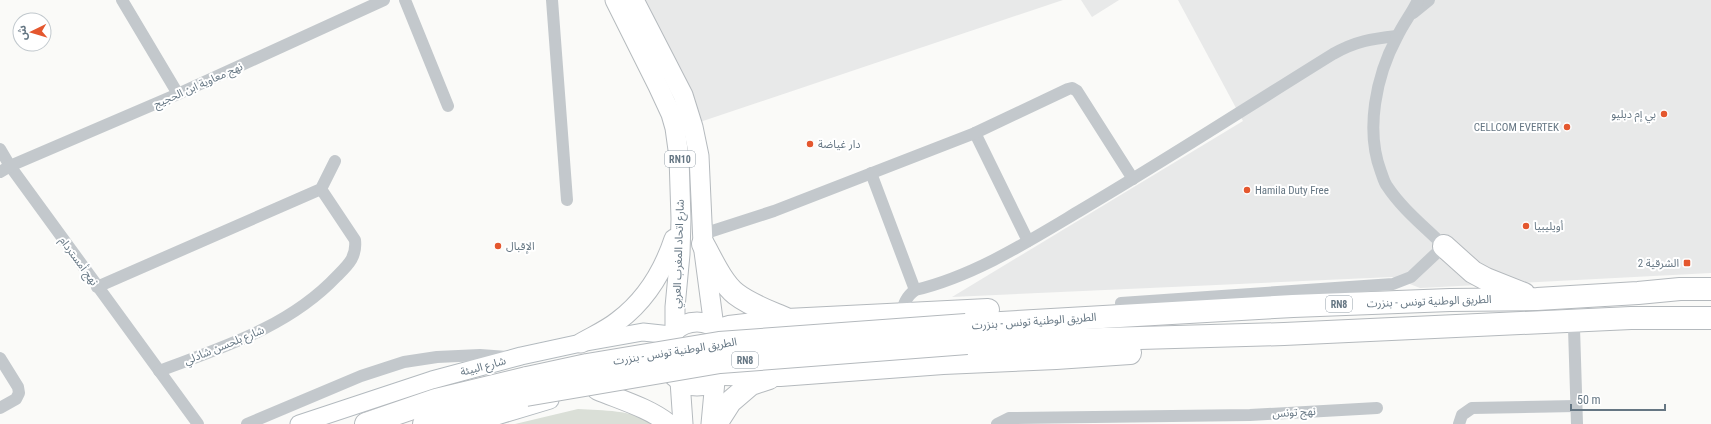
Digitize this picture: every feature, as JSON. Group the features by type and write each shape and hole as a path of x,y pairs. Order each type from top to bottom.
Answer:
{"highway":[{"path":"703,239 718,272 735,294 756,306 787,320"},
{"path":"1444,246 1473,272 1486,279 1537,299"},
{"name":"الطريق الوطنية تونس - بنزرت","path":"366,424 436,400 527,386 721,372 967,334 1293,306 1450,300 1537,299 1638,294 1680,289 1711,289"},
{"path":"716,329 787,320 1121,302"},
{"name":"RN8","path":"1121,302 1293,306"},
{"name":"الطريق الوطنية تونس - بنزرت","path":"424,424 527,386 595,364 719,343 967,334 1318,332 1574,325 1630,318 1711,318"},
{"path":"721,372 780,375 943,363 1056,358 1254,344 1318,332"},
{"path":"716,424 730,402 751,384 780,375"}],"main road":[{"name":"شارع اتحاد المغرب العربي","path":"615,0 658,86 675,128 680,157 681,219 680,254 673,333"},
{"name":"شارع اتحاد المغرب العربي","path":"634,0 683,95 689,112 699,156 703,239 716,329"},
{"path":"581,343 618,322 640,303 655,282 667,260 681,219"},
{"path":"673,333 684,325 693,322 708,324 716,329"},
{"name":"RN10","path":"711,424 721,372 728,346 724,337 716,329"},
{"name":"شارع البيئة","path":"299,424 432,380 514,358 581,343 643,332 673,333"},
{"name":"RN10","path":"673,333 666,346 666,358 670,370 679,380 683,424"},
{"path":"470,424 531,405 664,377 697,386 706,384 721,372"},
{"path":"597,390 628,402 669,424"}],"street":[{"path":"122,0 178,94"},
{"name":"نهج معاوية ابن الحجيج","path":"5,169 178,94 384,0"},
{"path":"405,0 448,106"},
{"path":"552,0 567,200"},
{"path":"1121,302 1393,284 1411,277 1444,246 1402,205 1386,185 1379,167 1374,146 1374,120 1377,92 1384,66 1397,36 1412,14 1418,0"},
{"path":"1412,14 1429,0"},
{"path":"901,314 904,301 908,295 915,290 934,285 966,272 1028,241 1133,180 1349,45 1368,39 1397,36"},
{"path":"703,239 975,133 1062,90 1072,88 1077,91 1133,180"},
{"path":"975,133 1028,241"},
{"name":"نهج أمستردام","path":"0,149 5,169 97,286 198,424"},
{"path":"97,286 321,189 335,160"},
{"path":"871,173 915,290"},
{"name":"شارع بلحسن شادلي","path":"159,371 262,331 305,306 331,283 350,263 354,257 356,240 321,189"},
{"path":"1574,325 1577,424"},
{"path":"247,424 361,376 404,362 436,356 480,355 514,358"},
{"path":"0,358 18,387 19,393 16,398 0,408"},
{"path":"1460,419 1472,408 1576,406"},
{"name":"نهج تونس","path":"997,424 1009,421 1250,419 1377,408"}],"shaded area":[{"path":"644,0 1063,0 697,123"},
{"path":"1081,0 1119,0 1092,17"},
{"path":"1178,0 1711,0 1711,273 1420,288 1392,277 952,297 1243,121"},
{"path":"578,409 627,413 645,419 654,424 515,424"}],"place":[{"name":"بي إم دبليو","path":"1664,114"},
{"name":"CELLCOM EVERTEK","path":"1567,127"},
{"name":"دار غياضة","path":"810,144"},
{"name":"Hamila Duty Free","path":"1247,190"},
{"name":"أويليبيا","path":"1526,226"},
{"name":"الإقبال","path":"498,246"},
{"name":"الشرقية 2","path":"1687,263"}]}
